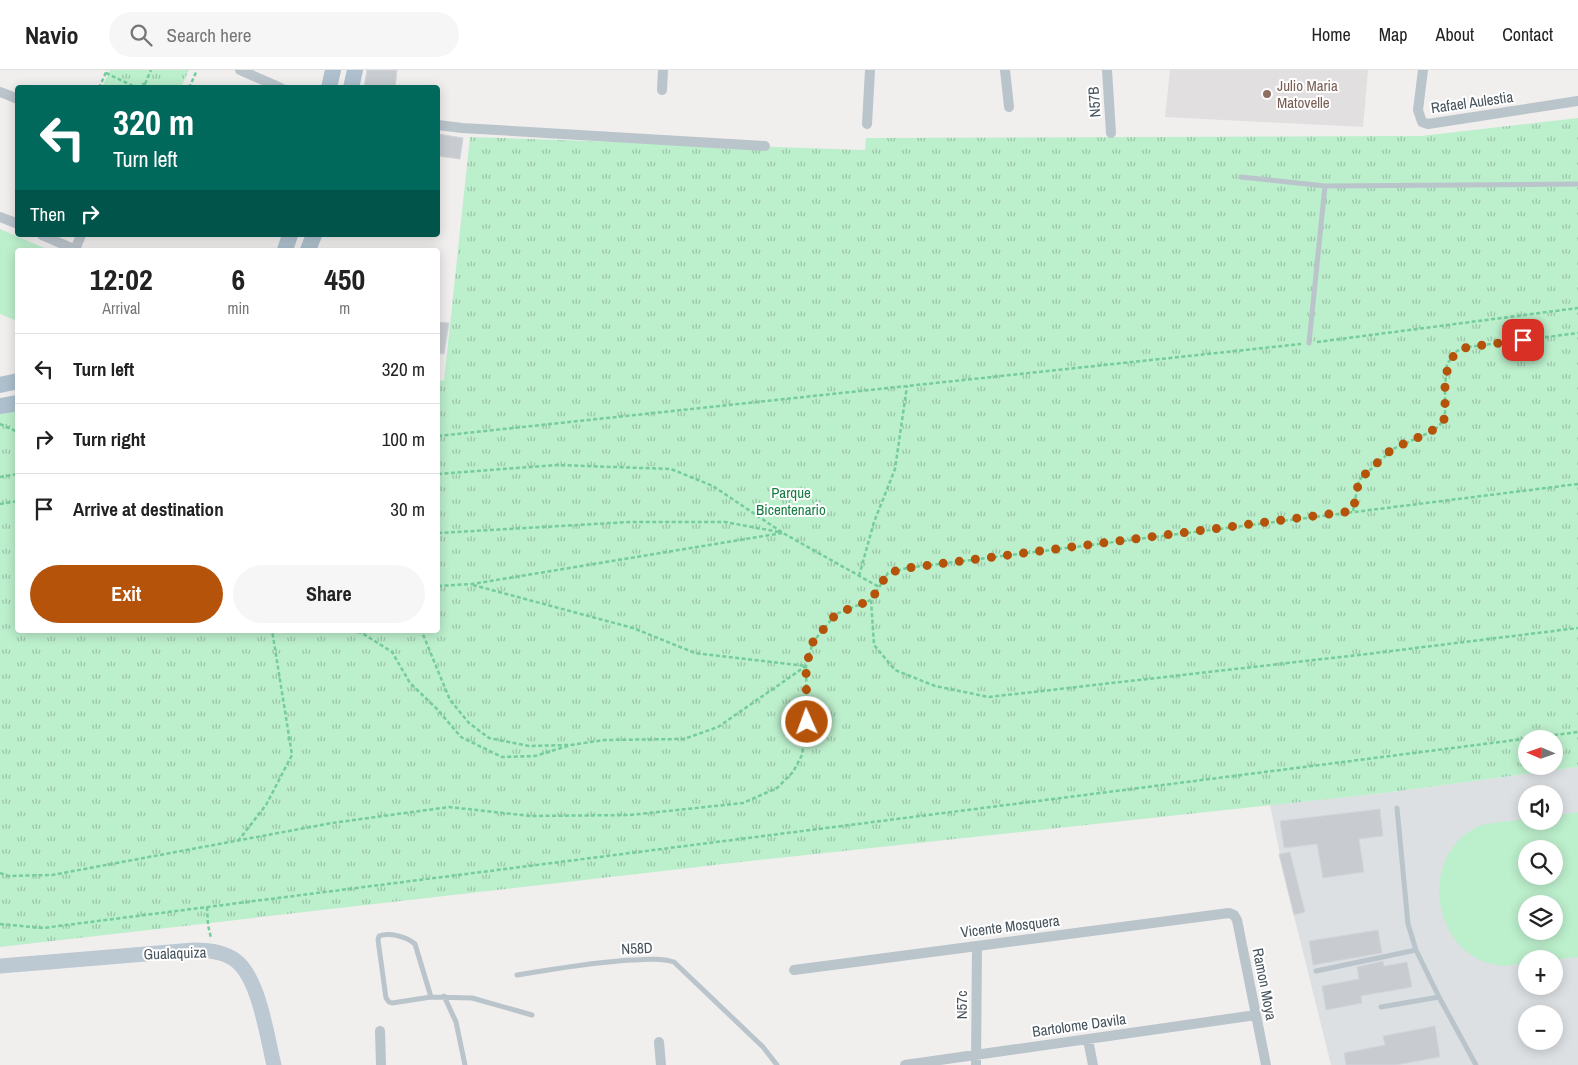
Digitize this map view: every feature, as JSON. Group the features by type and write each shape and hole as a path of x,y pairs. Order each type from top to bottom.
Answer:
{"main road":[{"path":"330,85 334,70"},
{"path":"352,85 355,70"},
{"path":"0,385 15,382"},
{"path":"0,406 15,404"}],"street":[{"path":"240,70 274,85"},
{"path":"662,90 663,70"},
{"path":"867,124 870,70"},
{"path":"1005,70 1009,107"},
{"name":"N57B","path":"1107,70 1111,133"},
{"name":"Rafael Aulestia","path":"1423,70 1419,117 1422,122 1428,124 1578,102"},
{"path":"0,92 15,98"},
{"path":"440,125 765,146"},
{"path":"0,217 15,223"},
{"path":"47,237 71,248"},
{"name":"Vicente Mosquera","path":"794,970 1229,914"},
{"name":"Ramon Moya","path":"1229,914 1237,920 1266,1065"},
{"name":"N57c","path":"976,946 976,1060"},
{"name":"Gualaquiza","path":"0,966 194,950 205,950 230,956 244,969 258,996 274,1065"},
{"name":"Bartolome Davila","path":"906,1065 976,1060 1088,1040 1256,1014"},
{"path":"380,1031 380,1065"},
{"path":"1088,1040 1093,1065"},
{"path":"659,1042 660,1065"}],"lane":[{"path":"1240,177 1326,186 1578,184"},
{"path":"1309,343 1326,186"},
{"path":"1397,808 1408,924 1416,950 1438,997 1476,1065"},
{"path":"431,997 415,944 411,940 384,934 379,936 386,998 389,1002 444,996 472,998 532,1016"},
{"path":"1316,971 1416,950"},
{"name":"N58D","path":"517,975 608,962 659,959 674,962 763,1047 777,1065"},
{"path":"444,996 456,1022 465,1065"},
{"path":"1381,1007 1438,997"}],"path":[{"path":"139,85 145,84 151,70"},
{"path":"190,85 197,70"},
{"path":"100,85 106,71 132,85"},
{"path":"440,436 1309,343 1578,308"},
{"path":"1353,511 1359,480 1392,449 1438,427 1445,418 1445,387 1448,364 1457,351 1468,347 1578,334"},
{"path":"859,576 874,522 896,469 907,386"},
{"path":"0,424 15,431"},
{"path":"440,474 557,465 671,469 713,486 783,533 879,588"},
{"path":"0,477 15,474"},
{"path":"0,873 8,876 52,875 332,823 450,808 530,816 630,815 743,803 777,788 793,772 802,755 807,722 806,666 813,642 836,614 871,600 888,573 907,568 1578,484"},
{"path":"0,504 15,502"},
{"path":"440,533 629,522 725,522 783,533"},
{"path":"440,586 472,584 783,533"},
{"path":"472,584 633,628 696,653 806,666"},
{"path":"871,600 874,645 895,670 935,686 989,696 1377,653 1578,628"},
{"path":"238,841 266,805 292,755 272,633"},
{"path":"364,633 392,652 410,683 437,709 461,737 502,757 535,756 571,745"},
{"path":"422,633 450,700 469,723 489,738 529,746 571,745 604,740 684,739 718,727 806,666"},
{"path":"0,924 43,928 1578,732"},
{"path":"207,907 209,932 221,954"}],"shaded area":[{"name":"Julio Maria Matovelle","path":"1170,70 1368,70 1363,127 1165,117"},
{"path":"1578,767 1578,1065 1331,1065 1286,884 1270,805 1384,793 1518,775 1563,775 1563,769"}],"green space":[{"path":"110,70 189,70 182,85 103,85"},
{"name":"Parque Bicentenario","path":"1578,118 1578,767 1563,769 1563,730 1518,730 1518,775 1384,793 741,862 0,947 0,411 15,408 15,633 440,633 440,380 444,381 470,137 865,150 866,138 1421,136"},
{"path":"0,229 44,248 15,248 15,320 0,314"},
{"path":"1578,812 1578,957 1563,959 1563,950 1518,950 1518,964 1503,966 1474,957 1457,942 1446,924 1440,902 1440,880 1446,859 1458,841 1481,825 1518,820 1518,830 1563,830 1563,814"}],"building":[{"path":"367,70 397,70 395,85 364,85"},
{"path":"440,134 463,138 460,159 440,156"},
{"path":"440,322 449,323 444,354 440,353"},
{"path":"1380,809 1383,836 1359,839 1364,872 1323,878 1317,844 1284,848 1280,821"},
{"path":"1290,852 1305,912 1294,915 1279,854"},
{"path":"1378,930 1382,953 1313,965 1309,941"},
{"path":"1383,961 1384,966 1407,962 1412,987 1361,996 1362,1003 1326,1010 1322,986 1359,979 1357,967"},
{"path":"1435,1026 1440,1057 1396,1065 1346,1065 1344,1053 1385,1045 1383,1036"}],"place":[{"name":"Julio Maria Matovelle","path":"1267,94"}],"route":[{"path":"807,722 806,666 813,642 836,614 871,600 888,573 907,568 1353,511 1359,480 1392,449 1438,427 1445,418 1445,387 1448,364 1457,351 1468,347 1523,340"}]}
